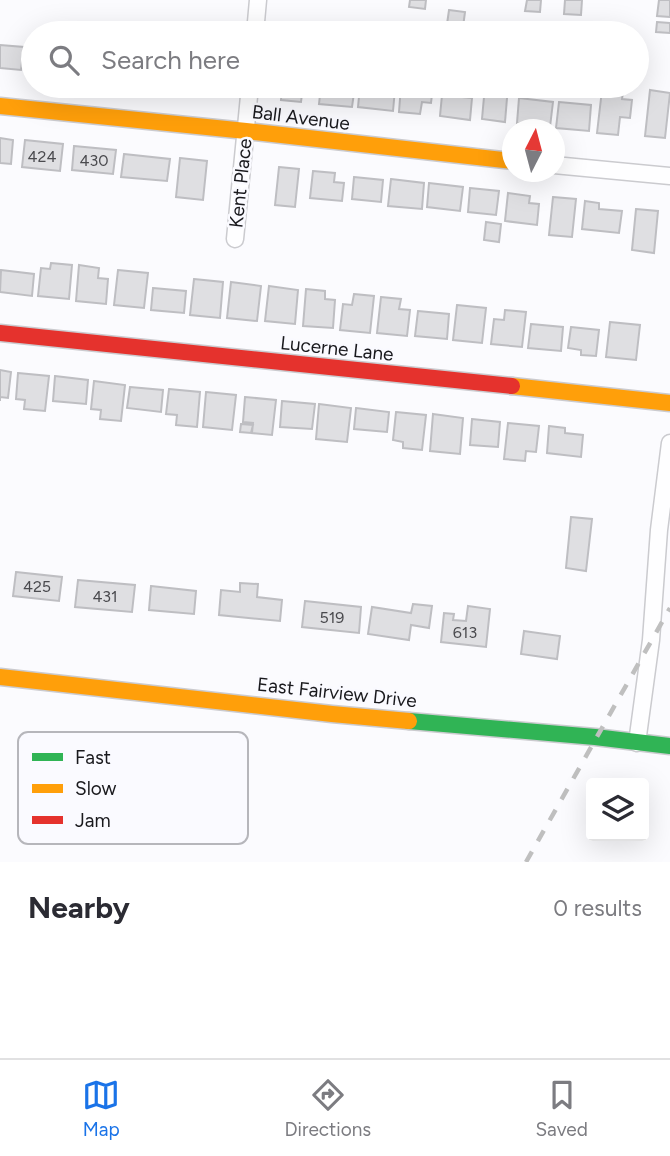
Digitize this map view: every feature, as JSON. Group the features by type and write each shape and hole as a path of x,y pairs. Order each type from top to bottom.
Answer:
{"street":[{"path":"256,21 258,0"},
{"name":"Kent Place","path":"235,239 249,98"},
{"name":"Ball Avenue","path":"0,106 502,160"},
{"path":"565,166 670,176"},
{"name":"Lucerne Lane","path":"0,333 670,403"},
{"path":"637,743 670,443"},
{"name":"East Fairview Drive","path":"0,677 318,712 670,746"}],"building":[{"path":"410,0 426,0 425,9 409,7"},
{"path":"527,0 541,0 540,12 525,11"},
{"path":"565,0 582,0 581,15 564,14"},
{"path":"659,0 670,0 670,17 657,16"},
{"path":"449,10 465,12 464,21 447,21"},
{"path":"657,22 670,23 670,33 656,32"},
{"path":"0,45 21,47 21,70 0,68"},
{"path":"650,90 670,93 665,138 645,136"},
{"path":"281,98 302,98 301,102"},
{"path":"320,98 353,98 352,107 319,104"},
{"path":"359,98 394,98 393,111 358,107"},
{"path":"400,98 432,98 431,103 422,102 420,114 399,112"},
{"path":"442,98 472,98 470,120 440,116"},
{"path":"484,98 507,98 505,119 502,122 482,119"},
{"path":"519,98 553,102 551,119 517,119"},
{"path":"601,98 632,100 630,118 620,117 618,135 597,133"},
{"path":"559,102 591,105 589,131 565,129 565,119 557,119"},
{"path":"0,138 13,140 11,164 0,163"},
{"path":"25,140 63,144 60,171 22,167"},
{"path":"74,146 116,150 113,174 72,170"},
{"path":"124,154 170,159 167,181 121,177"},
{"path":"180,158 207,161 203,200 176,197"},
{"path":"279,167 299,169 295,207 275,205"},
{"path":"313,171 335,173 334,182 344,183 342,201 310,198"},
{"path":"354,177 383,180 381,202 352,199"},
{"path":"391,179 424,183 422,209 388,206"},
{"path":"429,183 463,187 460,211 427,207"},
{"path":"470,188 499,191 496,215 468,212"},
{"path":"508,193 530,196 529,203 539,204 537,225 505,221"},
{"path":"553,197 576,199 572,237 549,235"},
{"path":"585,201 599,203 599,209 622,211 619,233 582,229"},
{"path":"636,209 658,211 654,253 632,250"},
{"path":"486,222 501,224 499,242 484,240"},
{"path":"51,263 72,265 69,299 38,296 41,268 50,269"},
{"path":"79,265 99,268 98,278 108,279 106,304 76,301"},
{"path":"1,270 34,274 32,296 0,292"},
{"path":"118,270 148,273 144,308 114,305"},
{"path":"194,279 223,282 220,318 190,315"},
{"path":"231,282 261,286 257,321 227,318"},
{"path":"269,286 298,290 295,324 265,321"},
{"path":"153,288 186,291 184,313 151,310"},
{"path":"306,289 325,291 325,299 335,300 333,328 303,326"},
{"path":"354,294 374,296 370,333 340,330 343,304 352,305"},
{"path":"381,297 401,299 399,309 410,310 407,336 377,333"},
{"path":"457,305 486,308 482,343 453,340"},
{"path":"505,310 526,312 522,347 491,344 494,319 504,320"},
{"path":"418,311 449,314 447,339 415,336"},
{"path":"610,322 640,325 636,360 606,357"},
{"path":"531,324 563,327 561,351 528,348"},
{"path":"571,327 599,330 596,356 581,355 581,350 568,348"},
{"path":"0,370 11,372 8,398 0,397"},
{"path":"18,373 49,376 45,411 24,409 25,400 16,399"},
{"path":"55,376 88,380 86,404 53,401"},
{"path":"94,381 125,385 121,421 100,419 101,410 91,409"},
{"path":"130,387 163,390 161,412 127,408"},
{"path":"169,389 200,392 197,427 176,425 177,415 166,414"},
{"path":"206,392 236,395 232,430 203,427"},
{"path":"245,397 276,400 272,435 252,433 253,423 243,422"},
{"path":"282,401 315,404 312,429 280,427"},
{"path":"319,404 351,408 347,442 316,439"},
{"path":"356,408 389,412 387,432 354,429"},
{"path":"396,412 426,415 422,450 403,448 403,442 393,440"},
{"path":"433,414 463,418 460,454 430,451"},
{"path":"472,419 500,422 498,447 470,445"},
{"path":"508,423 539,426 536,452 526,451 525,461 504,459"},
{"path":"241,424 253,425 251,433 240,432"},
{"path":"549,426 565,428 565,433 583,435 581,457 547,453"},
{"path":"571,517 592,519 586,571 566,568"},
{"path":"16,572 62,577 59,601 13,596"},
{"path":"78,580 135,585 132,612 75,607"},
{"path":"240,583 258,584 257,597 282,600 280,621 219,615 221,590 240,592"},
{"path":"151,586 196,591 194,614 149,610"},
{"path":"305,601 361,607 359,633 302,627"},
{"path":"413,604 432,606 429,628 411,625 409,640 368,634 372,607 411,613"},
{"path":"468,606 490,609 486,647 441,642 444,613 454,614 453,620 466,621"},
{"path":"524,631 560,636 557,659 521,654"}],"railway":[{"path":"526,862 670,608"}],"traffic: fast":[{"path":"409,721 670,746"}],"traffic: slow":[{"path":"0,106 502,160"},
{"path":"512,386 670,403"},
{"path":"0,677 409,721"}],"traffic: jam":[{"path":"0,333 512,386"}]}
